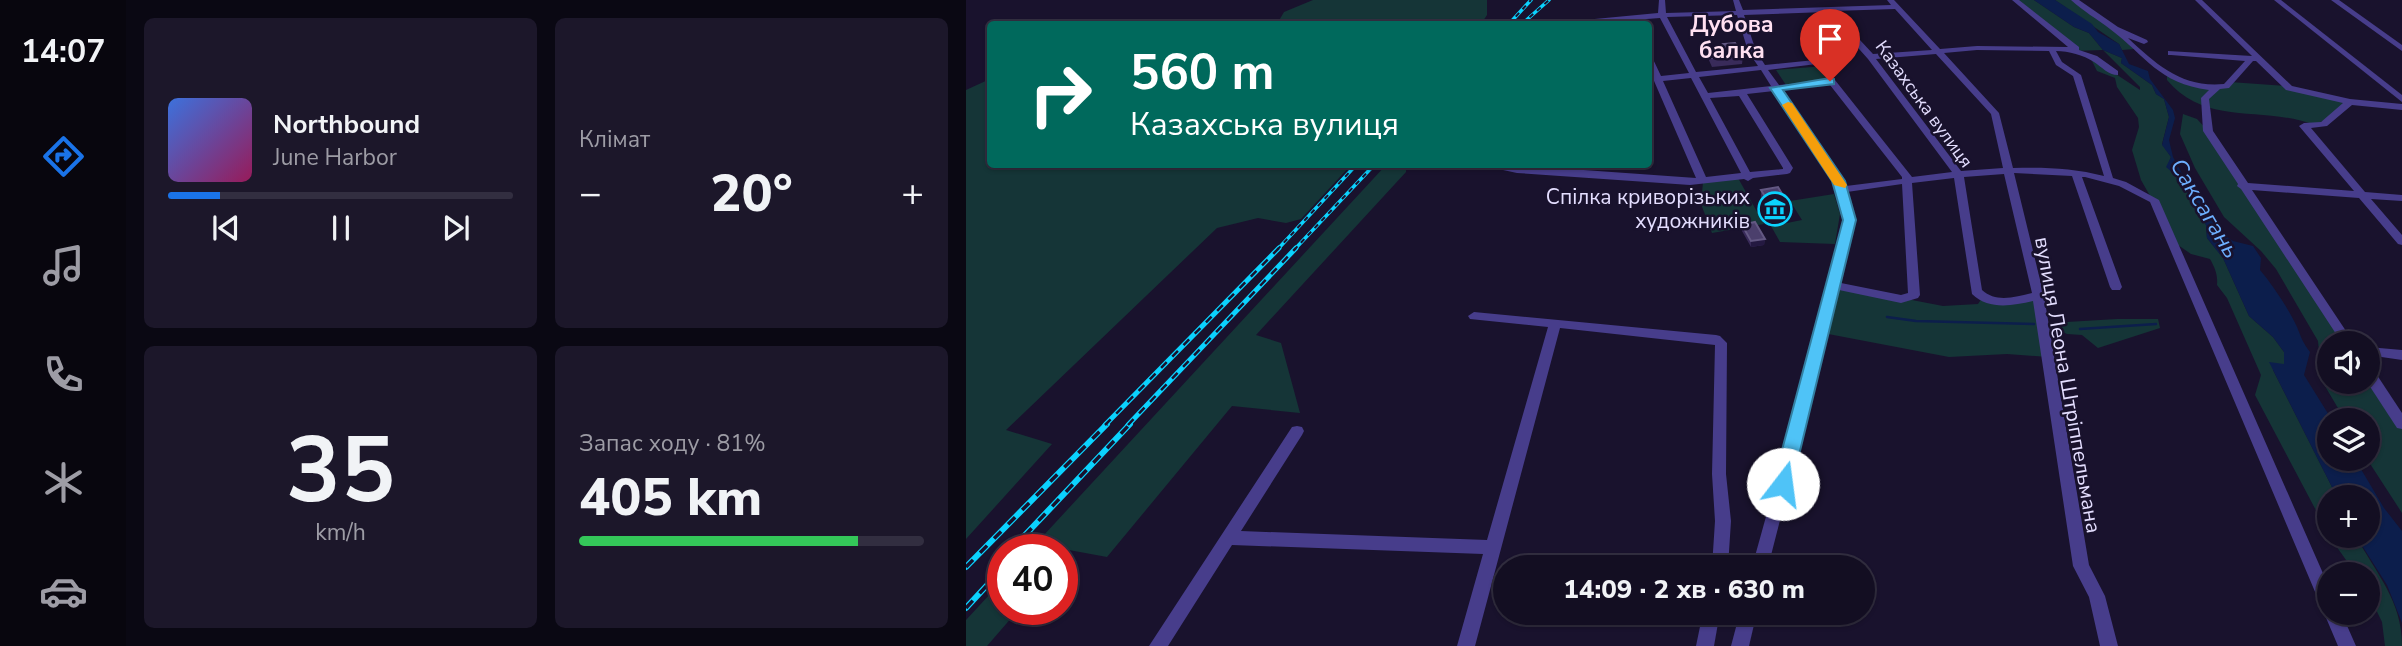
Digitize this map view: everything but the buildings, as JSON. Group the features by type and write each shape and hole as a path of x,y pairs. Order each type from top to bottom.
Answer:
{"street":[{"path":"1662,0 1662,15 1748,178"},
{"path":"1736,0 1750,46 1761,68 1842,190 1850,224 1763,555"},
{"path":"1779,0 1783,10"},
{"path":"2015,0 2074,47 2074,51"},
{"path":"2074,0 2115,29 2144,42"},
{"path":"2199,0 2289,88 2350,102 2397,107 2402,118"},
{"path":"2277,0 2402,99"},
{"path":"2334,0 2402,49"},
{"path":"1632,21 1662,15 1826,9 1893,3"},
{"name":"вулиця Леона Штріппельмана","path":"1893,3 1992,108 2038,296 2081,566 2097,596 2109,646"},
{"name":"Казахська вулиця","path":"1826,9 1871,57 1959,176 1976,291 1982,298 1992,301 2038,296"},
{"path":"2115,29 2138,54 2167,74 2201,87 2217,88"},
{"path":"1871,57 1977,48 2074,51 2094,58 2115,73"},
{"path":"2052,50 2059,63 2077,75 2109,177"},
{"path":"2171,54 2262,59"},
{"path":"2252,58 2233,76 2230,83 2217,88 2205,98 2208,131 2340,331"},
{"path":"1659,79 1825,61"},
{"path":"1652,65 1703,182"},
{"path":"1705,96 1826,81 1834,83 1905,172 1914,295 1901,299 1834,285"},
{"path":"1516,168 1591,176 1703,182 1780,175 1788,169 1740,92"},
{"path":"2350,102 2324,124 2304,126 2402,242"},
{"path":"1842,190 2008,170 2109,177 2154,200 2317,578"},
{"path":"2076,174 2116,287"},
{"path":"2242,186 2402,198"},
{"path":"1474,316 1716,339 1721,343 1719,474 1723,521 1721,555"},
{"path":"1466,646 1490,560 1490,547 1555,324"},
{"path":"2380,352 2402,355"},
{"path":"2380,390 2402,424"},
{"path":"1158,646 1297,431"},
{"path":"1228,538 1490,547"},
{"path":"1706,646 1710,625"},
{"path":"1741,646 1746,625"},
{"path":"2338,625 2347,646"}],"green space":[{"path":"1313,0 1487,0 1487,15 1483,21 1279,21 1284,12"},
{"path":"2015,0 2034,0 2074,27 2089,33 2103,50 2074,51"},
{"path":"2055,0 2074,0 2115,29 2134,49 2122,50 2119,44"},
{"path":"2103,50 2122,58 2121,63 2152,85 2156,94 2164,99 2169,117 2162,144 2171,157 2167,167 2179,178 2206,225 2207,238 2223,258 2249,316 2273,337 2284,352 2284,365 2273,370 2317,457 2317,471 2324,471 2331,485 2317,485 2317,512 2255,395 2261,375 2227,298 2217,285 2217,275 2212,262 2191,254 2178,245 2141,180 2132,150 2139,127 2138,118 2117,87 2115,78 2097,71 2090,57 2140,90"},
{"path":"1825,66 1835,80 1786,85 1776,70"},
{"path":"2167,74 2179,80 2217,88 2230,82 2286,86 2350,102 2345,109 2315,125 2295,119 2236,113 2199,104 2182,95 2167,80"},
{"path":"987,80 987,168 1348,168 1301,219 1286,223 1258,218 1217,228 1006,430 1052,444 966,539 966,90"},
{"path":"2183,114 2197,119 2208,131 2340,331 2317,331 2317,339 2276,269 2261,251 2224,217 2195,168 2180,134"},
{"path":"1383,168 1406,168 1406,172 1256,335 1281,343 1300,413 1232,406 1107,557 1078,552 1078,534 1045,534"},
{"path":"1738,178 1764,224 1712,233 1701,204 1703,182"},
{"path":"1834,194 1840,214 1835,244 1780,242 1771,226 1802,220 1790,201"},
{"path":"1834,285 1943,306 1978,304 1982,298 1992,301 2038,296 2048,357 2007,354 1949,357 1823,333"},
{"path":"2158,319 2160,328 2098,348 2082,335 2067,334 2057,329 2067,322"},
{"path":"2330,394 2378,394 2402,424 2402,513 2375,471 2380,471 2380,408 2338,408"},
{"path":"2338,548 2363,548 2371,562 2347,562"},
{"path":"2380,578 2398,615 2402,646 2385,646"},
{"path":"987,597 987,625 1005,625 987,646 966,646 966,620"}],"water":[{"name":"Саксагань","path":"2034,0 2055,0 2119,44 2129,64 2148,71 2150,79 2173,110 2175,118 2169,140 2173,157 2191,190 2206,206 2220,232 2233,241 2253,246 2261,258 2260,270 2285,306 2310,352 2304,375 2325,408 2317,408 2317,457 2269,362 2284,364 2284,352 2273,337 2249,316 2223,258 2207,238 2206,225 2179,178 2166,167 2171,157 2162,145 2169,117 2164,99 2156,94 2152,85 2121,63 2122,58 2103,50 2089,33 2074,27"},
{"path":"2324,471 2362,471 2370,485 2331,485"},
{"path":"2380,501 2402,531 2402,623 2380,574 2380,562 2372,562 2364,548 2380,548"}],"waterway":[{"path":"1887,317 1916,321 2034,324"},
{"path":"2080,329 2156,324"}],"railway":[{"path":"1512,21 1531,0"},
{"path":"1525,21 1549,0"},
{"path":"1277,250 1353,168"},
{"path":"1294,250 1371,168"},
{"path":"1105,425 1279,248"},
{"path":"1128,425 1296,248"},
{"path":"966,567 1107,424"},
{"path":"1026,534 1130,424"},
{"path":"966,608 987,585"}],"slow traffic":[{"path":"1788,105 1840,185"}],"place":[{"name":"Спілка криворізьких художників","path":"1775,209"}],"district":[{"name":"Дубова балка","path":"1732,37"}],"route":[{"path":"1783,484 1850,220 1839,181 1776,88 1830,81"}]}
